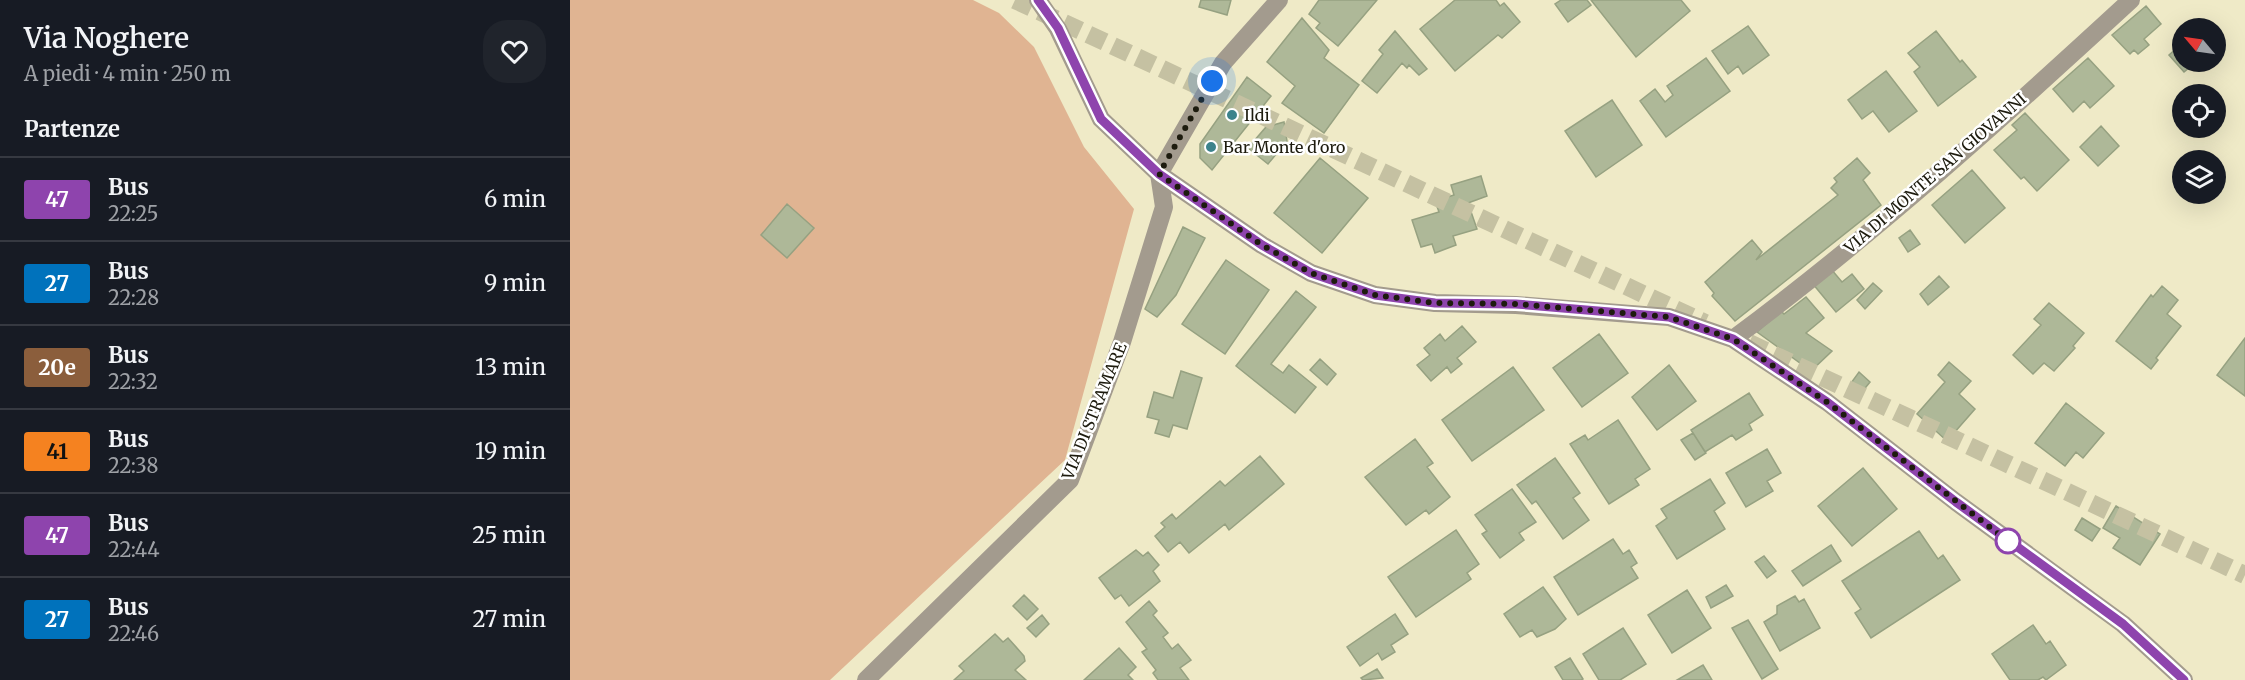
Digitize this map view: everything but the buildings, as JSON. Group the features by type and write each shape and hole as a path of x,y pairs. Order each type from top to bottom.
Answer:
{"street":[{"path":"1038,0 1058,28 1101,119 1159,174 1262,245 1311,273 1375,295 1435,303 1516,304 1669,317 1733,339 1827,402 1956,502 2123,624 2184,680"},
{"path":"1159,174 1222,63 1279,0"},
{"name":"VIA DI MONTE SAN GIOVANNI","path":"1733,339 1873,228 2060,66 2131,0"},
{"name":"VIA DI STRAMARE","path":"866,680 1070,480 1122,342 1164,207 1159,174"}],"shaded area":[{"path":"570,0 973,0 999,13 1034,47 1084,147 1134,209 1065,460 830,680 570,680"}],"tunnel":[{"path":"1015,0 1705,323"},
{"path":"1749,343 2245,575"}],"bus line":[{"name":"47","path":"1038,0 1058,28 1101,119 1159,174 1262,245 1311,273 1375,295 1435,303 1516,304 1669,317 1733,339 1827,402 1956,502 2123,624 2184,680"}],"place":[{"name":"Ildi","path":"1232,115"},
{"name":"Bar Monte d'oro","path":"1211,147"}],"route":[{"path":"1212,81 1159,174 1262,245 1311,273 1375,295 1435,303 1516,304 1669,317 1733,339 1827,402 2008,541"}]}
